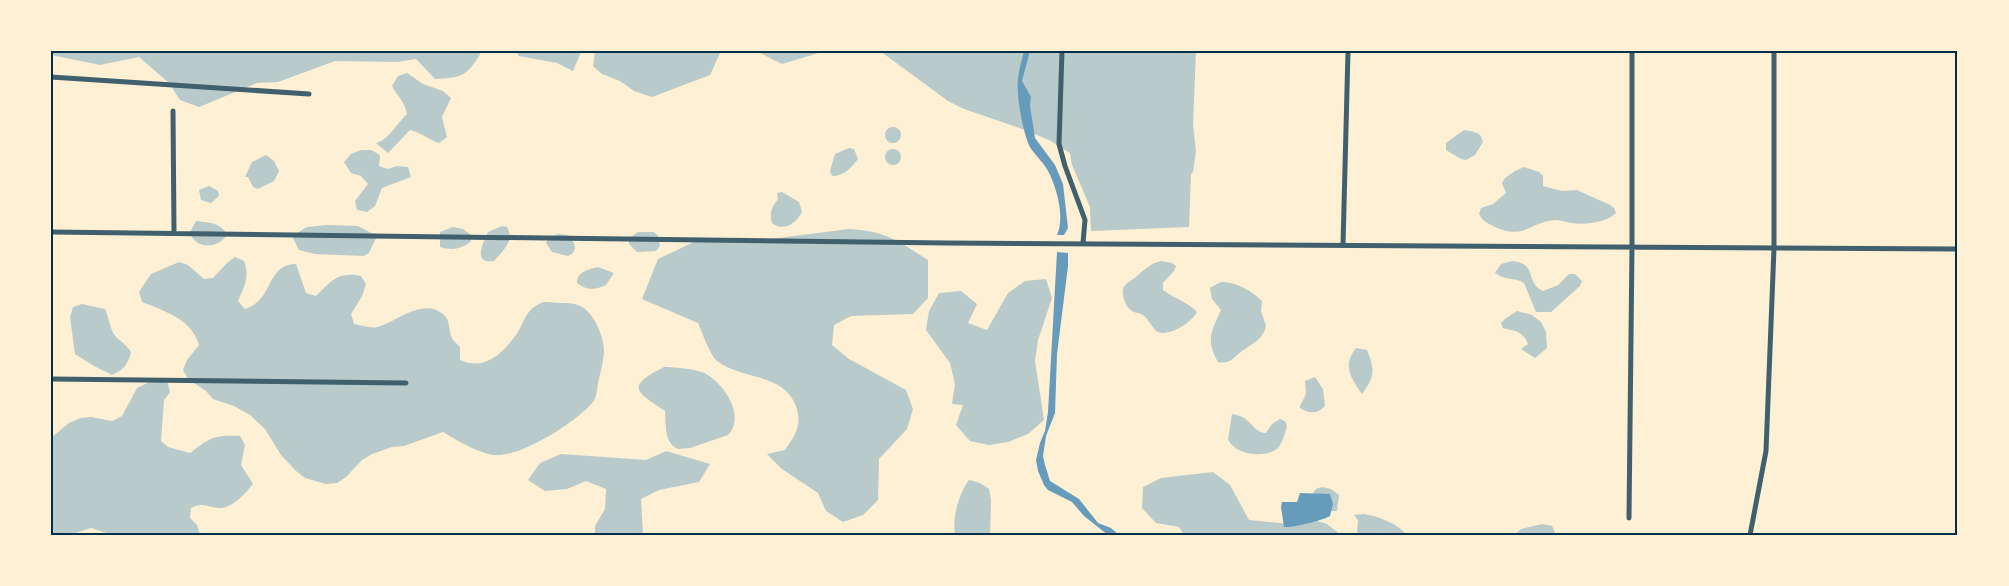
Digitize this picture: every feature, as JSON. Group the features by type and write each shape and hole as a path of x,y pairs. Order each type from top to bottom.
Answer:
{"street":[{"path":"1062,51 1059,144 1085,220 1083,244"},
{"path":"1343,245 1348,51"},
{"path":"1629,518 1632,51"},
{"path":"1750,535 1766,451 1774,248 1774,51"},
{"path":"51,77 309,94"},
{"path":"173,111 174,233"},
{"path":"51,232 1083,244 1958,249"},
{"path":"51,379 406,383"}],"shaded area":[{"path":"51,51 482,51 473,65 464,74 452,78 435,79 416,59 397,62 335,61 278,82 257,83 199,107 180,100 169,83 139,57 100,65 51,55"},
{"path":"515,51 581,52 573,71 557,63 519,56"},
{"path":"595,51 721,51 710,75 652,97 634,91 620,81 602,74 593,66"},
{"path":"756,51 825,51 782,64"},
{"path":"880,51 1196,51 1193,125 1196,151 1193,172 1191,174 1189,227 1091,231 1090,207 1072,165 1070,153 1049,140 964,109 948,101"},
{"path":"407,73 423,84 443,91 451,98 442,117 447,137 439,143 410,130 388,153 376,143 389,135 407,114 403,103 392,86 398,76"},
{"path":"893,127 899,129 901,135 899,141 893,143 887,141 885,135 887,129"},
{"path":"1464,130 1478,134 1483,142 1475,155 1466,160 1446,150 1446,143"},
{"path":"849,148 854,149 858,159 844,173 832,176 830,171 835,154"},
{"path":"893,149 901,157 893,165 885,157"},
{"path":"361,150 371,150 380,155 379,166 388,169 397,166 408,167 411,177 382,188 375,206 367,212 357,210 355,201 368,184 361,176 351,173 344,162 351,154"},
{"path":"266,155 274,161 279,171 274,181 258,189 253,187 248,177 245,177 252,162"},
{"path":"1524,167 1539,172 1543,176 1543,186 1562,191 1577,190 1610,205 1616,213 1606,219 1595,222 1577,224 1556,220 1547,221 1512,232 1493,226 1479,214 1481,208 1493,204 1506,193 1502,183 1505,178"},
{"path":"209,186 218,191 219,196 211,203 201,200 199,190"},
{"path":"782,192 799,202 802,212 793,223 785,227 776,226 772,223 771,216 773,207 778,199 777,193"},
{"path":"196,221 217,225 227,234 219,243 213,245 196,242 190,232"},
{"path":"327,225 358,226 377,236 369,253 364,256 315,254 299,250 292,236 307,227"},
{"path":"502,226 507,227 509,232 510,236 507,245 494,261 483,259 481,252 488,232"},
{"path":"453,227 463,229 471,235 471,241 457,248 448,249 440,247 440,232"},
{"path":"849,229 873,232 891,238 928,260 928,298 913,314 851,316 834,325 832,345 849,359 906,390 913,409 907,429 879,459 878,500 863,515 843,522 826,511 818,493 782,469 767,454 785,450 797,428 797,411 789,394 771,382 727,367 717,361 709,349 698,323 642,299 658,259 698,240 761,240"},
{"path":"638,232 654,232 658,236 660,246 656,251 637,252 629,244 629,238"},
{"path":"558,234 568,235 574,243 573,253 568,256 552,252 546,243 549,238"},
{"path":"235,257 244,261 246,267 246,282 238,301 245,309 261,298 274,276 286,266 296,264 306,293 316,296 336,278 346,275 361,276 366,284 362,296 351,314 354,324 374,327 418,309 435,309 443,314 447,320 452,338 460,347 460,360 469,363 485,362 492,359 505,348 516,335 528,313 535,306 548,302 580,306 587,310 595,321 603,341 604,357 595,398 585,410 548,437 506,454 495,455 482,452 443,432 404,446 392,447 372,454 362,460 346,477 337,483 326,484 305,478 281,455 265,429 250,415 234,406 213,399 206,391 188,379 183,370 187,360 199,345 195,336 184,322 142,302 139,292 151,274 179,262 188,265 204,279 213,278"},
{"path":"1161,261 1172,263 1176,266 1163,283 1163,290 1189,305 1197,312 1185,325 1165,333 1155,330 1143,315 1133,312 1124,300 1123,293 1124,287 1128,283 1154,263"},
{"path":"1512,261 1526,266 1534,283 1543,291 1558,285 1569,274 1575,274 1582,281 1580,286 1551,312 1536,312 1524,283 1504,278 1495,273 1501,264"},
{"path":"598,267 614,273 606,285 592,289 577,283 581,274"},
{"path":"1046,279 1052,298 1038,340 1035,361 1044,420 1028,434 1008,442 989,445 970,441 956,425 963,405 952,404 955,384 950,363 926,330 929,311 939,293 961,291 977,304 968,323 987,330 1008,293 1025,281"},
{"path":"1221,282 1243,287 1262,301 1261,311 1266,326 1258,340 1233,359 1222,363 1218,362 1214,354 1211,341 1211,335 1221,310 1212,299 1210,288"},
{"path":"82,304 105,309 114,334 131,352 125,366 112,375 75,354 70,317 73,307"},
{"path":"1517,311 1532,315 1541,322 1546,332 1547,348 1535,358 1521,349 1528,344 1524,336 1518,332 1503,328 1501,323"},
{"path":"1356,348 1367,350 1372,368 1371,378 1362,394 1354,383 1349,366 1349,361"},
{"path":"664,367 702,372 720,385 734,410 735,419 728,435 690,448 678,449 673,446 668,438 665,411 647,399 639,389 639,385 643,380"},
{"path":"1315,377 1323,389 1325,406 1319,411 1310,412 1300,408 1300,406 1306,394 1305,381"},
{"path":"156,379 167,381 170,392 164,400 161,441 168,447 190,453 213,438 240,436 245,445 241,465 253,484 239,499 226,507 218,508 200,505 191,508 190,518 197,525 200,535 113,535 91,528 69,535 51,535 52,437 69,423 81,418 91,417 112,421 122,416 137,388"},
{"path":"1232,414 1244,418 1257,430 1266,433 1272,424 1280,419 1285,421 1287,426 1280,446 1273,451 1258,454 1251,454 1237,449 1228,439"},
{"path":"666,451 710,464 699,482 659,490 641,499 643,535 595,535 595,526 605,509 606,489 586,481 567,489 545,491 528,480 540,463 561,454 646,460"},
{"path":"1213,472 1230,485 1249,520 1289,524 1307,518 1327,524 1341,535 1184,535 1179,527 1156,523 1142,508 1143,487 1161,478"},
{"path":"969,480 980,483 989,489 991,500 990,535 955,535 957,506 965,485"},
{"path":"1322,487 1331,489 1339,495 1337,511 1331,511 1313,493 1316,489"},
{"path":"1364,514 1387,521 1407,535 1357,535 1358,520 1354,515"},
{"path":"1542,524 1552,526 1556,535 1514,535 1521,529"}],"water":[{"path":"1024,51 1030,51 1022,81 1031,97 1030,106 1035,138 1055,165 1063,184 1068,228 1064,235 1057,235 1060,211 1054,186 1046,167 1028,143 1022,119 1018,85"},
{"path":"1057,252 1068,253 1068,266 1057,354 1055,413 1046,436 1043,456 1050,481 1079,499 1098,523 1111,528 1119,535 1108,535 1084,516 1072,502 1048,490 1038,471 1036,460 1045,431 1048,412"},
{"path":"1300,493 1330,494 1333,504 1330,516 1321,520 1284,527 1282,502 1297,502"}]}
